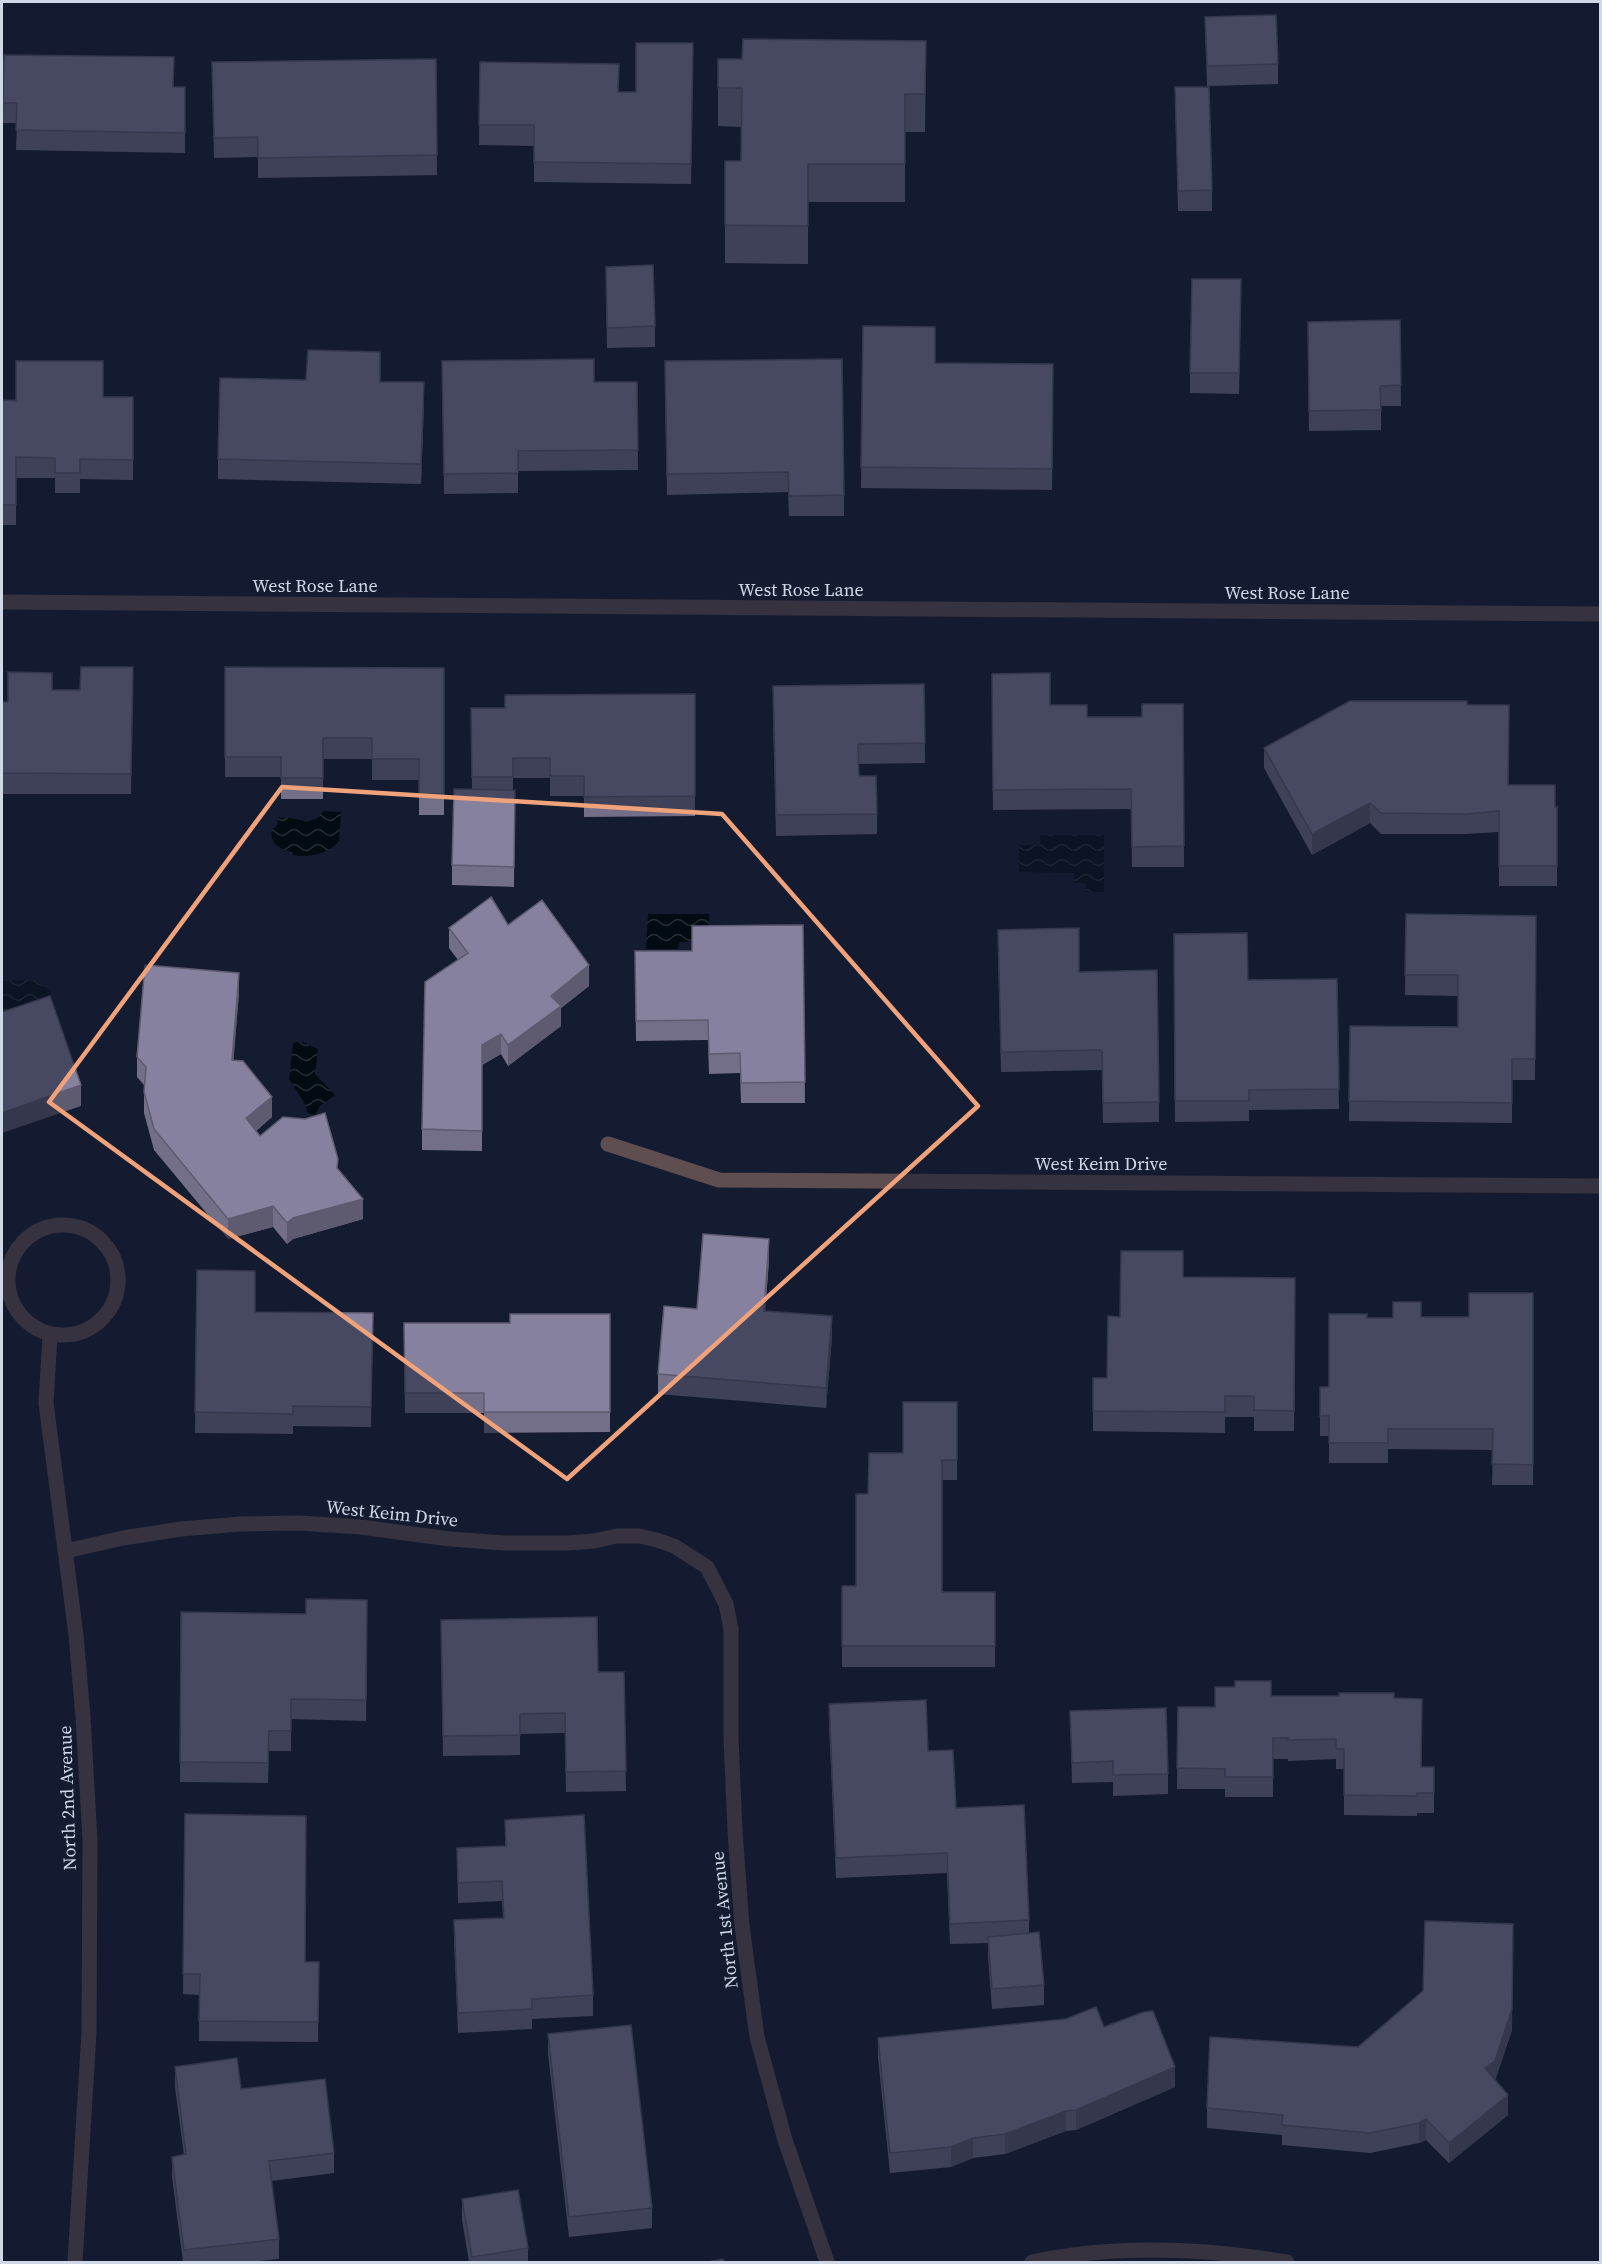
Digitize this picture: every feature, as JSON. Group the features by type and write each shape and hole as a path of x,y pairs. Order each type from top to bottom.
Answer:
{"street":[{"name":"West Rose Lane","path":"2,602 1600,614"},
{"name":"West Keim Drive","path":"608,1144 720,1180 1600,1186"},
{"path":"70,1225 89,1231 103,1241 113,1256 118,1273 117,1291 112,1308 100,1321 85,1331 68,1335 50,1335 33,1327 19,1314 10,1298 7,1279 15,1253 34,1232 52,1226 70,1225"},
{"name":"North 2nd Avenue","path":"50,1335 46,1403 66,1551 83,1717 90,1887 89,2032 75,2262"},
{"name":"West Keim Drive","path":"66,1551 123,1538 181,1529 240,1524 299,1523 361,1527 459,1540 504,1543 568,1543 617,1536 639,1536 674,1546 707,1567"},
{"name":"North 1st Avenue","path":"707,1567 726,1604 731,1629 731,1739 735,1831 742,1926 757,2037 788,2150 827,2262"},
{"path":"1032,2262 1101,2251 1154,2249 1281,2262"}],"highlighted area":[{"path":"282,787 722,814 978,1106 567,1479 49,1102"}],"water":[{"path":"323,811 341,812 339,841 330,849 318,854 292,855 293,852 280,848 272,839 272,830 277,826 278,818 309,821 319,817"},
{"path":"1040,835 1104,835 1104,892 1086,892 1086,883 1074,883 1074,873 1019,872 1019,845 1040,845"},
{"path":"648,914 709,914 709,942 679,942 678,949 646,949"},
{"path":"2,981 36,981 51,991 52,1005 28,1011 2,1011"},
{"path":"303,1042 318,1049 315,1074 335,1095 320,1106 315,1115 308,1113 304,1102 289,1079 293,1044"}],"building":[{"path":"1276,15 1278,64 1207,66 1205,17"},
{"path":"743,39 926,41 925,94 905,94 905,164 808,164 808,226 725,225 725,161 741,161 742,88 718,88 718,59 742,59"},
{"path":"636,43 693,43 691,164 534,162 534,125 479,125 480,62 619,64 618,92 636,92"},
{"path":"4,55 174,57 173,87 185,87 185,133 16,130 17,103 3,103"},
{"path":"436,59 437,155 258,158 258,137 214,138 212,62"},
{"path":"1175,87 1209,87 1212,190 1178,191"},
{"path":"653,265 655,326 607,328 606,267"},
{"path":"1192,279 1241,279 1239,373 1190,373"},
{"path":"1400,320 1401,385 1380,386 1381,410 1309,411 1308,322"},
{"path":"863,326 935,327 935,363 1053,364 1052,469 861,467"},
{"path":"308,350 380,352 380,382 424,382 421,464 218,459 220,378 306,380"},
{"path":"594,359 594,382 637,382 638,450 518,451 518,473 444,474 442,361"},
{"path":"842,359 844,495 789,496 788,472 667,474 665,361"},
{"path":"16,361 103,361 103,397 133,397 133,460 80,459 80,473 55,473 55,458 16,457 16,505 2,505 2,400 16,401"},
{"path":"81,667 133,667 131,774 2,773 2,702 8,702 8,672 52,673 52,690 80,690"},
{"path":"225,667 444,668 444,794 419,794 419,759 372,759 372,738 323,738 323,778 281,778 281,757 225,757"},
{"path":"1050,673 1050,705 1087,705 1087,717 1142,717 1142,704 1183,704 1184,846 1132,847 1131,789 993,790 992,674"},
{"path":"924,684 925,743 858,744 859,776 876,776 877,814 776,815 773,686"},
{"path":"695,694 695,796 584,797 584,776 550,776 550,758 513,758 513,777 472,777 471,708 505,708 505,695"},
{"path":"1350,701 1467,701 1467,705 1509,705 1508,785 1555,785 1557,866 1499,866 1499,811 1465,814 1381,813 1370,803 1312,834 1264,748"},
{"path":"454,789 515,790 514,867 452,865"},
{"path":"491,897 508,925 542,900 589,965 551,996 561,1006 508,1045 501,1034 482,1045 482,1131 422,1129 425,982 468,953 449,928"},
{"path":"1406,914 1536,916 1535,1059 1512,1059 1512,1103 1349,1101 1350,1026 1458,1027 1458,975 1405,975"},
{"path":"803,925 805,1082 741,1083 740,1053 709,1054 708,1020 636,1021 635,951 692,951 692,926"},
{"path":"1079,928 1079,972 1157,970 1159,1102 1103,1103 1102,1050 1001,1052 998,930"},
{"path":"1247,933 1248,980 1337,979 1339,1089 1249,1090 1249,1101 1175,1101 1174,934"},
{"path":"145,965 239,973 232,1060 243,1061 272,1097 246,1118 260,1136 283,1117 305,1119 325,1113 338,1159 337,1168 363,1199 293,1218 287,1223 273,1206 228,1219 154,1129 144,1092 146,1067 137,1057"},
{"path":"50,996 81,1085 2,1113 2,1012"},
{"path":"703,1234 769,1239 764,1311 832,1316 826,1388 658,1374 664,1306 697,1309"},
{"path":"1121,1251 1183,1251 1183,1277 1295,1278 1294,1411 1254,1410 1254,1396 1225,1396 1225,1412 1093,1411 1093,1378 1107,1378 1108,1316 1120,1317"},
{"path":"197,1270 255,1271 255,1312 373,1313 371,1407 293,1406 293,1414 195,1412"},
{"path":"1469,1293 1533,1293 1533,1465 1492,1464 1493,1429 1388,1429 1388,1443 1329,1443 1329,1416 1320,1416 1320,1387 1329,1387 1329,1314 1367,1314 1367,1318 1393,1318 1393,1302 1421,1302 1421,1317 1469,1317"},
{"path":"510,1314 610,1314 610,1412 484,1412 484,1393 405,1393 404,1323 510,1323"},
{"path":"903,1402 957,1402 957,1460 942,1460 942,1592 995,1592 995,1646 842,1646 842,1586 856,1586 856,1494 868,1494 869,1453 903,1453"},
{"path":"306,1599 367,1600 366,1700 291,1699 291,1731 269,1731 268,1763 180,1762 181,1612 306,1614"},
{"path":"597,1617 598,1672 624,1672 626,1771 566,1772 565,1713 520,1714 520,1735 443,1736 441,1620"},
{"path":"1235,1681 1271,1681 1271,1696 1394,1693 1394,1698 1422,1699 1421,1767 1434,1767 1434,1793 1417,1793 1417,1796 1344,1795 1344,1749 1336,1749 1336,1739 1273,1738 1273,1777 1225,1777 1225,1769 1177,1768 1178,1707 1215,1707 1215,1687 1235,1687"},
{"path":"926,1700 928,1751 953,1750 956,1808 1024,1805 1029,1920 950,1924 947,1853 836,1858 829,1704"},
{"path":"1166,1708 1168,1774 1113,1775 1113,1761 1072,1763 1070,1711"},
{"path":"185,1814 306,1816 305,1962 319,1962 318,2022 199,2021 200,1974 183,1974"},
{"path":"584,1815 593,1995 532,1999 532,2009 458,2013 454,1920 504,1918 502,1881 458,1883 457,1848 506,1846 505,1820"},
{"path":"1425,1921 1513,1924 1512,2009 1495,2061 1485,2068 1508,2095 1449,2143 1426,2119 1419,2123 1370,2133 1282,2125 1283,2115 1207,2108 1210,2037 1358,2047 1423,1991"},
{"path":"1039,1932 1044,1985 992,1989 988,1937"},
{"path":"1096,2007 1104,2027 1144,2012 1153,2011 1175,2067 1076,2110 1066,2111 1005,2134 973,2138 951,2147 890,2153 878,2038 1066,2019"},
{"path":"631,2025 652,2208 569,2217 548,2034"},
{"path":"237,2058 241,2089 325,2079 334,2153 269,2161 279,2239 184,2250 172,2157 186,2154 175,2067"},
{"path":"518,2190 528,2248 472,2257 462,2199"},
{"path":"723,2259 724,2262 708,2262"}]}
